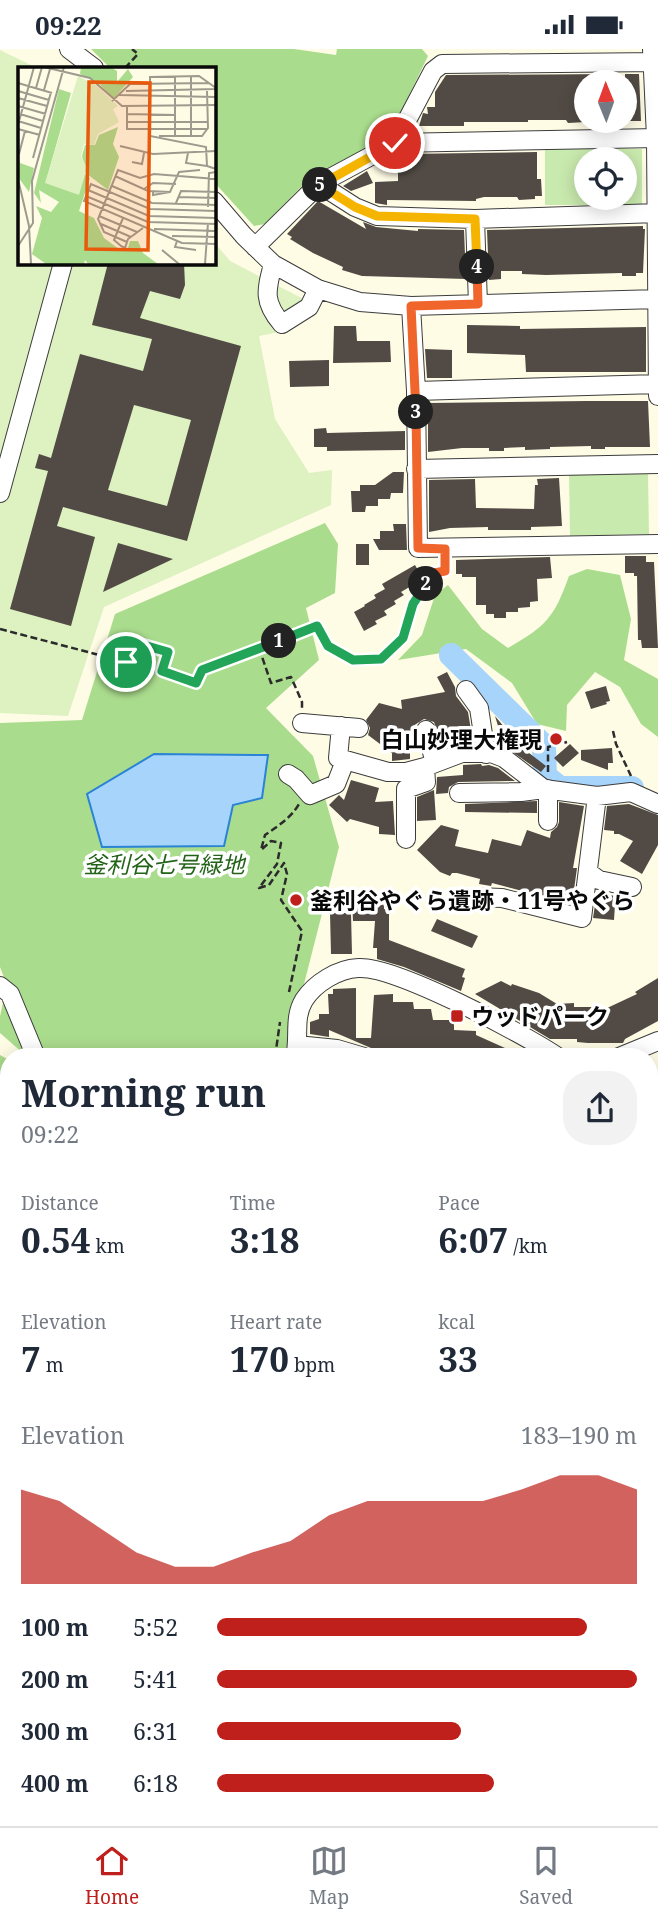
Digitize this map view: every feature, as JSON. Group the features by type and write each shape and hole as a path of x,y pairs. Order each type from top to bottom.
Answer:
{"street":[{"path":"69,49 93,67"},
{"path":"395,143 433,71 442,64 654,58 658,396"},
{"path":"255,247 319,184 395,143 657,138"},
{"path":"319,184 355,207 377,216 475,219 656,213"},
{"path":"215,202 273,264 318,289 360,302 411,306 658,299"},
{"path":"475,219 478,304"},
{"path":"0,493 63,264"},
{"path":"273,264 266,292 271,311 282,324 309,306 318,289"},
{"path":"411,306 416,391 418,548 658,544"},
{"path":"416,391 658,384"},
{"path":"416,469 658,464"},
{"path":"466,690 479,708 486,754"},
{"path":"302,723 350,727 338,758 345,761 388,772 405,772 462,753 499,755 546,789"},
{"path":"388,772 390,785 406,789 426,782 430,765 426,730"},
{"path":"288,774 310,795 336,784 345,761"},
{"path":"406,789 406,839"},
{"path":"546,789 548,821"},
{"path":"460,793 546,789 597,796 631,792 658,804"},
{"path":"476,897 502,898 582,918 597,796"},
{"path":"588,872 599,880 632,887"},
{"path":"296,1048 296,1023 306,996 325,979 356,968 372,968 482,1015 544,1048"},
{"path":"0,986 10,994 32,1048"},
{"path":"641,1048 658,1041"}],"path":[{"path":"126,67 138,54 132,49"},
{"path":"0,629 126,662 133,642 168,652 162,671 196,683 202,670 317,626 328,646 353,660 381,659 403,638 413,604 434,573 445,571 445,549"},
{"path":"259,648 271,683 291,677 302,702 302,723"},
{"path":"612,731 629,769 631,792"},
{"path":"546,789 548,747 567,743"},
{"path":"290,986 302,930 281,900 287,874 284,863 270,885 259,888 277,863 281,843 271,841 261,850 265,835 295,811 303,788"}],"green space":[{"path":"91,49 294,49 336,55 337,49 422,49 428,56 389,137 317,174 265,224 254,226 215,183 215,67 109,67"},
{"path":"0,50 35,67 18,67 18,264 215,264 215,243 230,261 319,307 289,330 259,336 275,419 309,473 332,470 331,505 104,607 68,716 0,713"},
{"path":"545,149 574,149 574,205 545,205"},
{"path":"637,149 642,149 642,205 637,205"},
{"path":"648,472 649,534 570,536 569,473"},
{"name":"釜利谷七号緑地","path":"325,523 338,544 335,593 306,608 319,660 266,708 313,756 339,847 286,1048 17,1048 0,1033 0,1016 7,985 0,967 0,723 82,720 115,614"},
{"path":"587,569 620,575 631,619 624,660 658,679 658,737 641,724 620,687 595,672 567,705 566,731 537,724 512,683 466,649 398,660 422,635 435,595 448,585 482,629 508,648 547,620 569,576"}],"water":[{"path":"154,754 268,755 262,798 233,805 224,846 102,847 87,794"}],"building":[{"path":"574,74 574,123 568,123 566,120 528,120 464,122 464,126 419,126 423,113 428,114 427,107 435,107 435,92 446,75"},
{"path":"637,74 639,74 641,121 637,121"},
{"path":"537,152 537,179 541,179 542,196 535,196 535,199 484,197 476,201 387,200 387,205 375,203 375,182 398,181 398,157 403,154"},
{"path":"367,171 373,183 351,191 343,186"},
{"path":"318,201 366,229 363,222 376,227 418,231 464,230 466,279 362,276 342,270 343,267 313,253 290,239 292,237 287,234"},
{"path":"643,226 643,273 636,273 636,276 622,276 622,273 546,275 501,271 501,279 489,280 487,230"},
{"path":"108,264 184,264 185,285 180,299 150,291 140,318 241,346 187,541 63,507 57,526 95,537 71,626 10,609 48,471 35,468 39,454 51,458 80,354 143,371 152,339 92,325","holes":["134,405 191,420 167,506 108,490"]},
{"path":"467,325 520,326 520,329 646,327 646,372 526,372 525,355 467,353"},
{"path":"334,326 356,326 357,341 390,341 391,362 333,363"},
{"path":"425,349 452,350 452,378 427,378"},
{"path":"329,360 329,386 290,387 289,361"},
{"path":"648,401 650,447 591,449 591,446 525,450 525,447 504,448 504,451 462,448 428,452 428,403"},
{"path":"326,428 327,433 405,431 405,450 327,451 327,447 314,447 314,429"},
{"path":"393,472 404,472 403,493 391,493 390,499 378,499 378,506 366,506 365,512 352,512 351,491 360,491 360,485 375,485"},
{"path":"559,478 562,526 531,527 531,530 450,528 429,532 429,480 475,479 476,508 534,509 537,479"},
{"path":"393,524 406,524 407,550 379,550 373,539 380,539 380,531 394,531"},
{"path":"118,543 173,559 103,592"},
{"path":"356,544 369,544 369,565 356,565"},
{"path":"625,556 646,556 646,562 654,562 658,648 642,648 641,640 638,640 637,576 634,576 634,573 625,573"},
{"path":"550,557 552,578 537,579 538,601 530,602 530,607 518,608 518,612 506,612 506,618 494,618 494,614 486,614 486,605 476,605 476,577 456,574 456,560"},
{"path":"415,565 423,579 401,592 404,595 394,601 396,604 384,611 387,615 364,631 354,612 385,589 382,584"},
{"path":"447,672 455,687 456,696 468,712 473,742 458,742 443,748 434,722 424,719 413,726 405,748 410,748 410,759 392,761 392,753 368,735 370,728 366,720 379,703 402,709 401,700 445,692 437,677"},
{"path":"606,686 610,701 591,709 585,692"},
{"path":"495,716 520,746 546,766 541,772 504,746"},
{"path":"570,744 579,753 563,767 554,758"},
{"path":"612,748 613,763 608,763 608,770 581,760 581,750"},
{"path":"481,764 498,768 515,781 458,782 449,787 448,793 436,794 437,777 463,775 463,765"},
{"path":"351,780 379,788 375,802 393,801 395,835 379,834 379,827 350,819 347,822 329,805 339,795 344,800"},
{"path":"434,790 436,820 417,821 417,797"},
{"path":"537,801 537,813 465,812 465,804"},
{"path":"559,802 584,806 573,868 577,868 572,904 492,883 491,886 479,884 480,879 457,873 450,876 440,872 417,850 441,825 459,830 455,846 488,853 492,839 521,846 527,830 550,838 559,822"},
{"path":"629,804 658,815 658,845 642,874 620,861 633,841 614,834 614,831 604,830 607,806"},
{"path":"601,894 624,897 624,905 615,904 614,920 593,918 595,905 600,906 601,903 598,902 601,901"},
{"path":"384,900 384,909 389,909 389,940 465,969 461,991 404,967 377,959 377,948 373,948 375,921 353,921 352,901"},
{"path":"330,913 351,913 352,954 331,954"},
{"path":"437,919 478,936 472,948 431,931"},
{"path":"658,978 658,1021 625,1039 623,1043 550,1039 475,994 501,981 539,993 557,1004 574,1003 574,1007 605,1009 637,994 635,992"},
{"path":"356,988 356,1038 371,1038 374,995 393,994 393,1002 413,1002 414,1009 431,1009 433,1020 454,1020 454,1030 476,1031 476,1035 505,1048 371,1048 329,1030 329,1037 310,1034 310,1022 319,1019 319,1014 329,1014 328,994 333,994 333,989"}],"waterway":[{"path":"451,655 544,746 545,776 560,788 632,788"}],"place":[{"name":"白山妙理大権現","path":"556,739"},
{"name":"釜利谷やぐら遺跡・11号やぐら","path":"296,900"},
{"name":"ウッドパーク","path":"457,1016"}],"route":[{"path":"126,662 133,642 168,652 162,671 196,683 202,670 317,626 328,646 353,660 381,659 403,638 413,604 434,573 445,571 445,549 418,548 416,391 411,306 478,304 475,219 377,216 355,207 319,184 395,143"}]}
